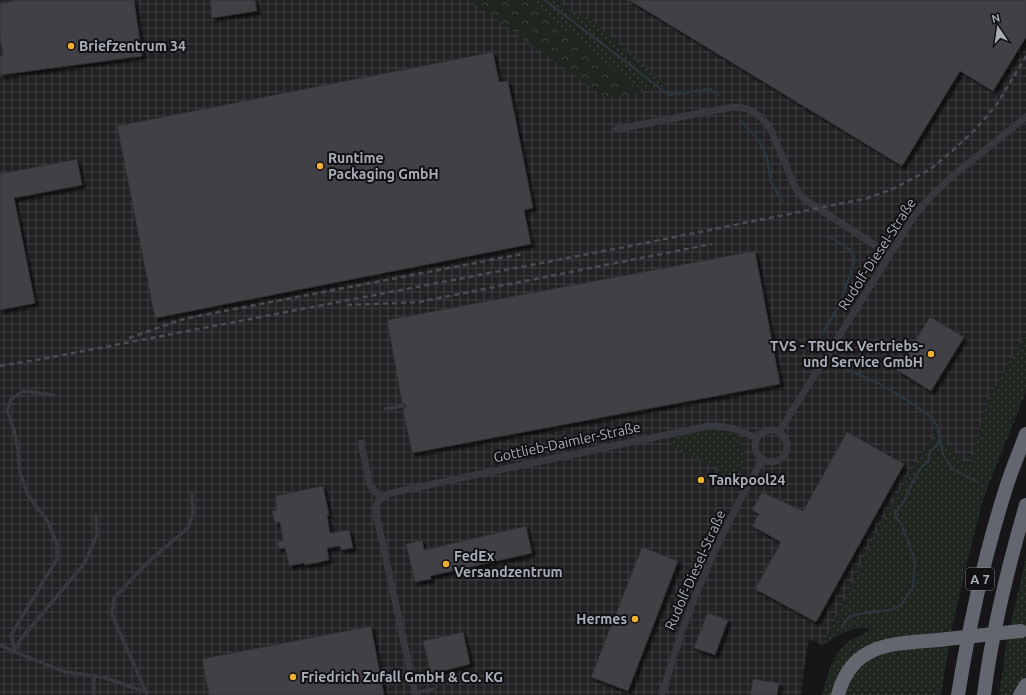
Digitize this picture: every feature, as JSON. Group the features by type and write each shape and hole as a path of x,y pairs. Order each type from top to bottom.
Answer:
{"highway":[{"name":"A 7","path":"958,695 971,622 985,560 1004,491 1026,434"},
{"name":"A 7","path":"984,695 992,642 1002,594 1026,504"},
{"path":"838,695 847,672 853,664 862,656 883,646 1024,631"},
{"path":"1020,695 1026,685"}],"street":[{"path":"618,129 733,106 751,110 760,116 770,130 799,194 804,199 881,249 890,253"},
{"name":"Rudolf-Diesel-Straße","path":"779,432 914,216 933,194 955,174 1026,117"},
{"name":"Gottlieb-Daimler-Straße","path":"381,498 395,492 708,426 725,426 737,429 757,438"},
{"path":"773,430 779,432 786,439 787,449 785,453 778,460 768,461 763,459 756,450 757,438 767,431 773,430"},
{"path":"361,443 370,485 381,498 376,507 376,513 415,693"},
{"name":"Rudolf-Diesel-Straße","path":"662,695 679,639 707,567 763,459"}],"lane":[{"path":"15,652 10,635 57,558 58,544 48,522 28,495 20,473 18,449 14,430 7,411 11,399 24,391 54,395"},
{"path":"385,409 403,406"},
{"path":"146,694 112,615 114,598 147,563 188,528 193,515 192,494"},
{"path":"15,652 20,640 84,564 97,535 96,515"},
{"path":"0,645 65,672 103,677 146,694"},
{"path":"94,676 94,695"},
{"path":"415,693 434,689"}],"shaded area":[{"path":"0,0 1026,0 1026,334 988,400 969,468 924,451 917,461 877,531 823,645 809,639 801,695 0,695"}],"green space":[{"path":"469,0 529,0 641,92 613,97 603,96"},
{"path":"529,0 558,0 572,12 591,19 666,86 641,92"},
{"path":"1026,334 1026,392 983,500 951,633 883,641 833,695 822,695 826,679 839,651 851,640 871,630 859,628 852,630 823,645 877,531 917,461 936,434 969,467 988,400"},
{"path":"709,430 721,430 742,438 740,445 746,460 737,478 731,477 717,470 718,468 701,459 700,461 673,447 671,443 672,439 675,437"},
{"path":"1026,558 1026,625 1010,626"},
{"path":"1026,637 1026,678 1014,695 999,695 1007,639"},
{"path":"949,646 941,695 846,695 851,679 860,667 872,659 886,653 902,650"}],"building":[{"name":"Briefzentrum 34","path":"20,0 134,0 142,56 0,75 0,56 3,56 0,36 0,3"},
{"path":"210,0 255,0 257,11 212,18"},
{"path":"629,0 1026,0 1026,37 993,91 960,71 902,166"},
{"name":"Runtime Packaging GmbH","path":"493,52 499,82 508,81 533,208 524,210 531,244 155,318 117,126"},
{"path":"77,159 82,185 14,198 35,303 0,310 0,174"},
{"path":"755,251 780,384 412,453 403,409 406,405 402,403 387,320"},
{"name":"TVS - TRUCK Vertriebs- und Service GmbH","path":"930,317 964,337 931,391 897,370"},
{"path":"847,432 904,464 816,622 755,589 781,542 752,526 759,514 752,510 762,492 803,511"},
{"path":"323,486 329,515 327,515 330,533 349,530 353,548 341,550 340,546 327,548 329,560 305,565 304,563 289,566 285,548 279,549 277,542 283,541 280,522 275,523 272,511 277,510 275,496"},
{"name":"FedEx Versandzentrum","path":"526,526 532,553 430,576 431,579 415,582 406,544 422,540 424,550"},
{"name":"Hermes","path":"642,547 678,561 628,691 591,677"},
{"path":"707,613 728,620 715,655 694,648"},
{"name":"Friedrich Zufall GmbH & Co. KG","path":"371,626 384,695 209,695 202,659"},
{"path":"463,632 470,664 431,674 423,641"},
{"path":"753,679 779,683 777,695 750,695"}],"waterway":[{"path":"545,0 669,95 710,89 718,95"},
{"path":"741,121 759,141 767,158 771,182 782,201"},
{"path":"823,333 841,302 855,259 850,250 829,236"},
{"path":"837,362 848,370 878,383 904,398 930,416 937,426 943,454 952,469 976,481"},
{"path":"842,628 845,621 851,616 891,610 901,605 913,587 915,561 901,523 897,519 895,513 903,502 917,473 924,464 929,461 929,453 940,440"}],"railway":[{"path":"0,366 635,245 868,198 895,188 932,168 952,151 976,129 997,104 1026,56"},
{"path":"347,305 419,302 712,244"},
{"path":"129,338 180,320 198,316 522,254"}],"place":[{"name":"Briefzentrum 34","path":"71,46"},
{"name":"Runtime Packaging GmbH","path":"320,166"},
{"name":"TVS - TRUCK Vertriebs- und Service GmbH","path":"931,354"},
{"name":"Tankpool24","path":"701,480"},
{"name":"FedEx Versandzentrum","path":"446,564"},
{"name":"Hermes","path":"635,619"},
{"name":"Friedrich Zufall GmbH & Co. KG","path":"293,677"}]}
